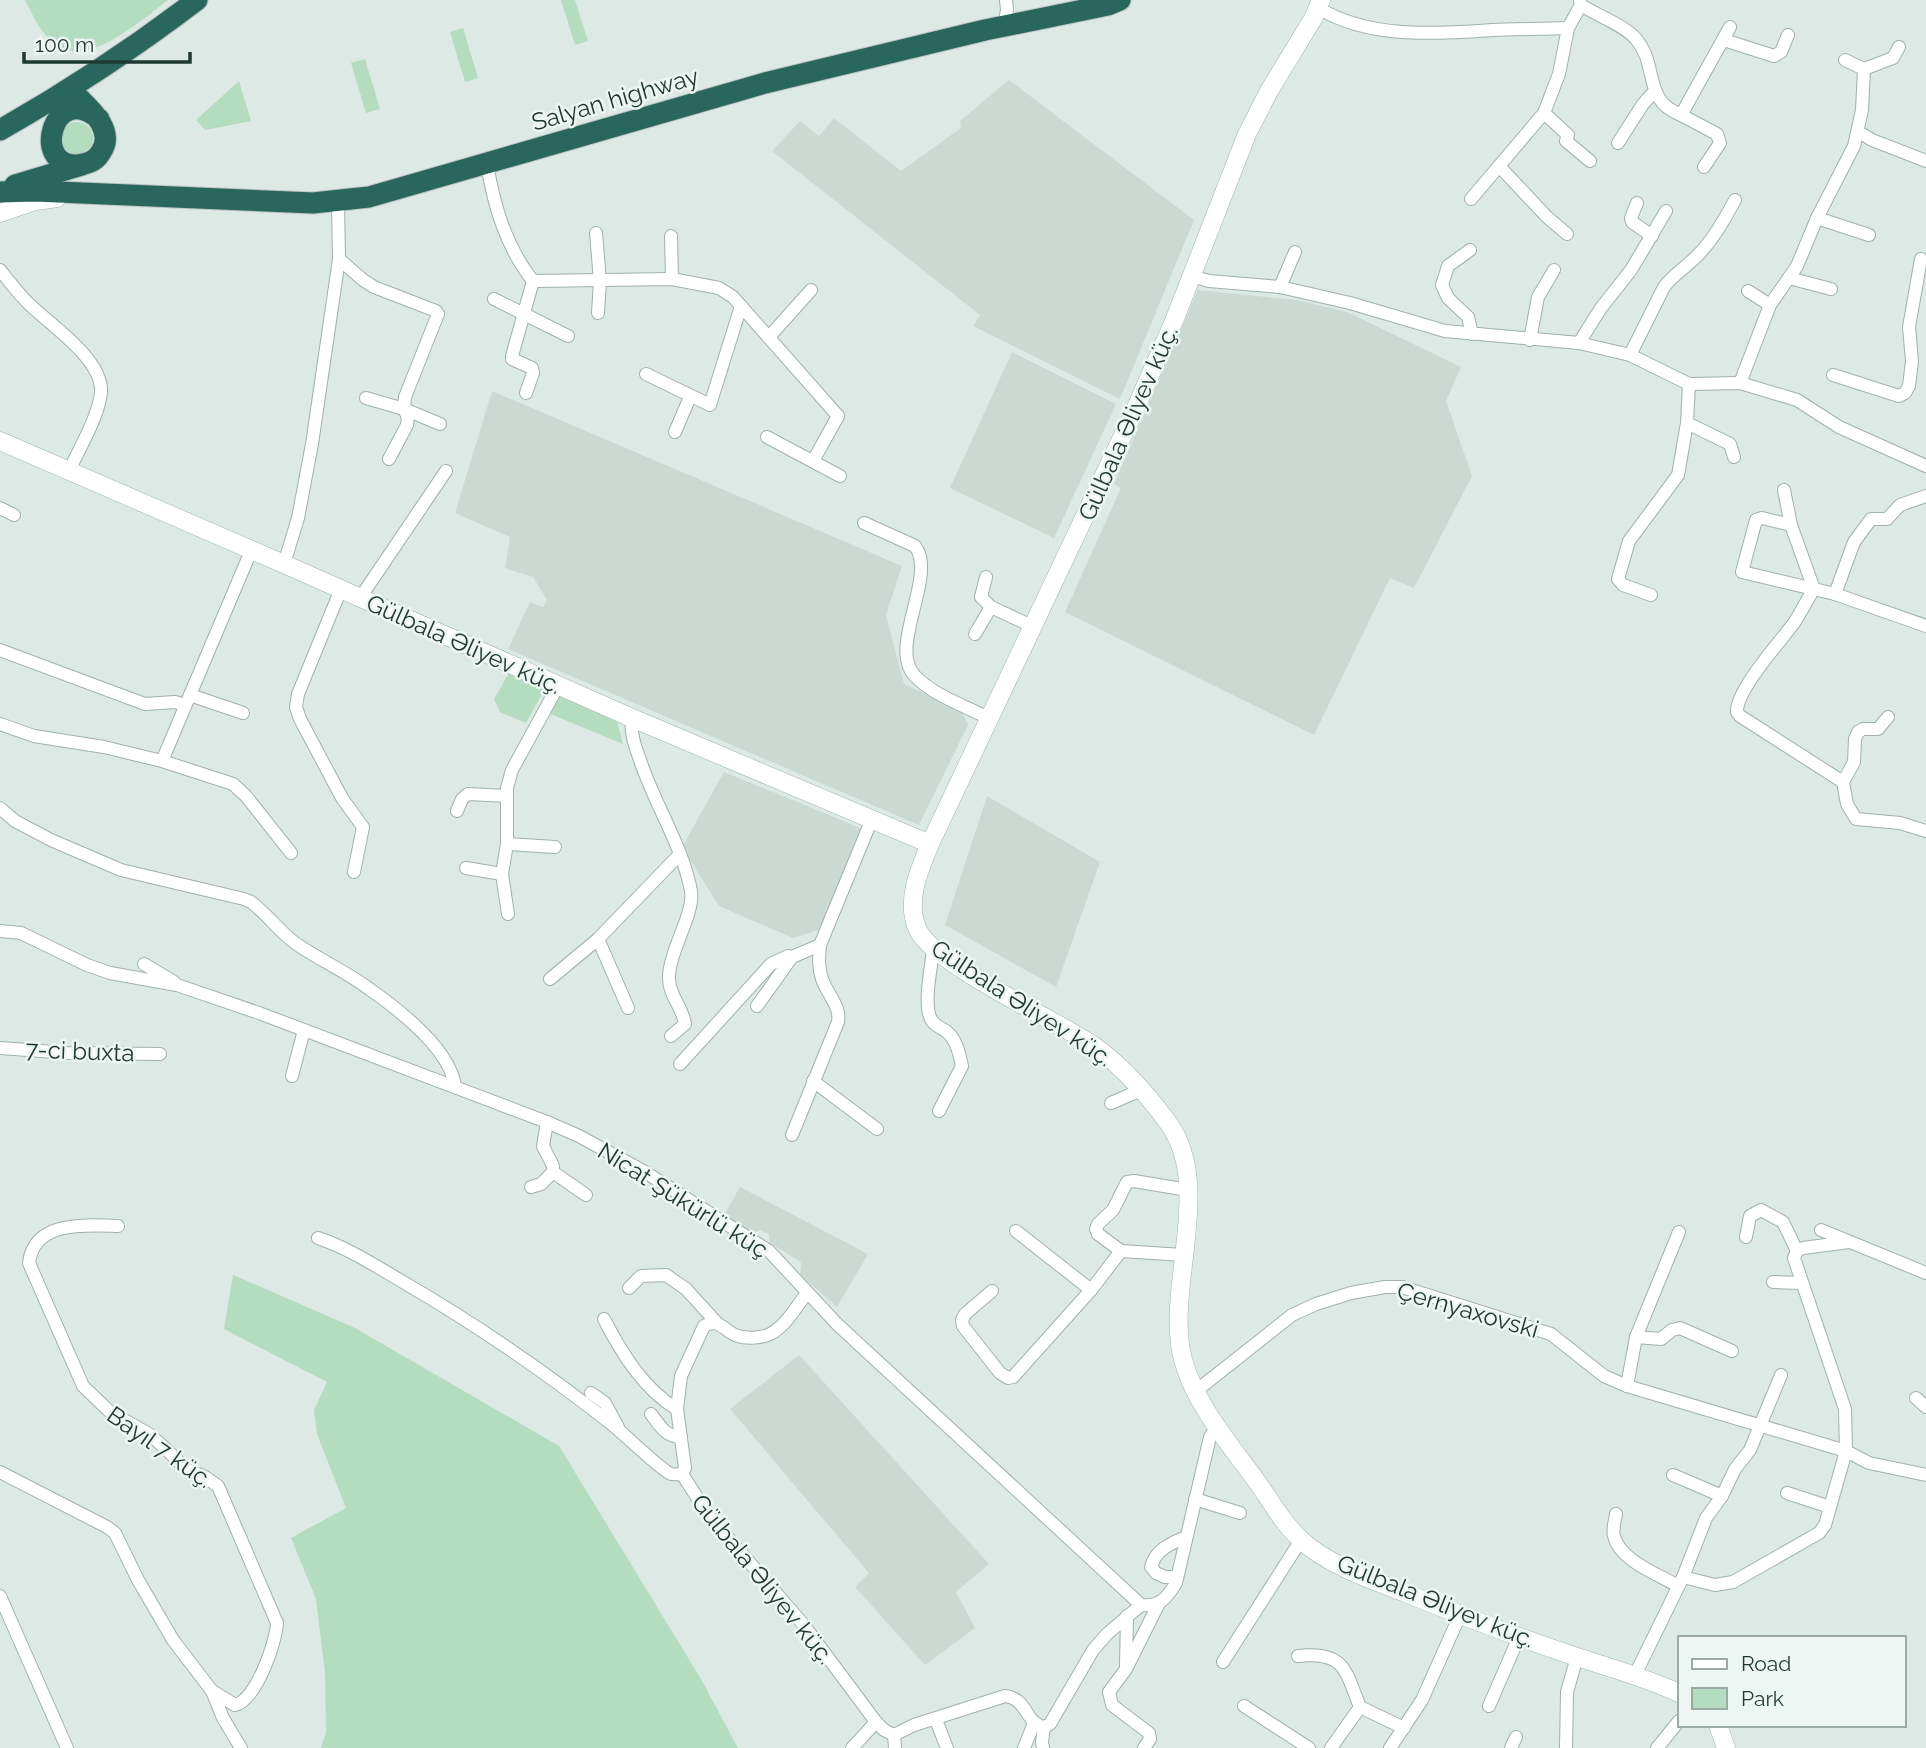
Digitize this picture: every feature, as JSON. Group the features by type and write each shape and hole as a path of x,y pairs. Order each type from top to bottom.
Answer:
{"highway":[{"path":"0,130 139,44 197,0"},
{"name":"Salyan highway","path":"132,195 313,203 379,195 765,83 1114,2"},
{"path":"0,191 66,158 99,155 105,141 103,126 70,89"},
{"path":"40,107 66,158"},
{"path":"99,119 85,111 68,111 55,121 50,137 66,158 93,184 132,195"},
{"path":"0,191 132,195"}],"street":[{"path":"1003,26 1007,10 1006,0"},
{"path":"1114,2 1133,0"},
{"path":"1471,199 1544,113 1559,74 1568,28 1581,2 1600,17 1625,29 1636,38 1643,49 1654,92 1663,105 1717,134 1720,143 1704,167"},
{"path":"1319,4 1333,16 1407,33 1568,28"},
{"name":"Gülbala Əliyev küç.","path":"1319,4 1247,134 1135,412 930,844 917,878 913,909 919,932 933,948 964,970 1092,1045 1124,1071 1169,1125 1181,1146 1188,1174 1179,1332 1183,1361 1196,1391 1217,1426 1301,1540 1367,1578 1519,1637 1635,1675 1678,1693"},
{"path":"1681,115 1730,27"},
{"path":"1724,40 1774,56 1781,52 1788,35"},
{"path":"1845,60 1864,69 1893,58 1899,47"},
{"path":"1740,383 1770,305 1797,266 1817,218 1854,146 1859,132 1864,69"},
{"path":"1618,143 1654,92"},
{"path":"1544,113 1568,135 1566,141 1590,161"},
{"path":"1859,132 1926,162"},
{"path":"487,164 500,223 524,270 533,281"},
{"path":"1499,166 1547,217 1567,234"},
{"path":"0,213 35,201 132,195"},
{"path":"1630,355 1669,280 1698,256 1718,230 1735,200"},
{"path":"284,564 304,491 339,259 338,201"},
{"path":"1637,203 1630,218 1652,236"},
{"path":"1579,343 1601,308 1631,270 1666,211"},
{"path":"1817,218 1870,235"},
{"path":"596,233 600,281 598,313"},
{"path":"671,236 672,279"},
{"path":"1470,250 1448,267 1443,285 1448,298 1468,317 1472,334"},
{"path":"1280,287 1295,252"},
{"path":"339,259 374,287 436,310 438,314 405,397 407,425 389,459"},
{"path":"1833,375 1899,396 1905,393 1909,386 1912,361 1909,327 1921,259"},
{"path":"0,270 25,300 71,341 96,369 101,382 97,408 69,471"},
{"path":"1531,340 1538,297 1554,270"},
{"path":"1191,276 1209,281 1280,287 1350,303 1445,331 1579,343 1630,355 1689,384 1740,383 1797,400 1839,427 1926,466"},
{"path":"1789,278 1831,289"},
{"path":"533,281 672,279 719,288 741,306 838,416 813,461"},
{"path":"526,393 533,373 532,368 512,359 512,356 533,281"},
{"path":"769,337 811,290"},
{"path":"1748,291 1770,305"},
{"path":"494,299 523,316 568,336"},
{"path":"646,374 706,405 712,401 741,306"},
{"path":"1911,311 1926,312"},
{"path":"1651,595 1623,585 1618,579 1629,541 1678,475 1687,423 1689,384"},
{"path":"675,432 690,397"},
{"path":"366,398 404,409 440,424"},
{"path":"1687,423 1730,444 1734,457"},
{"path":"767,437 840,476"},
{"name":"Gülbala Əliyev küç.","path":"0,441 632,718 930,844"},
{"path":"360,598 446,471"},
{"path":"1784,490 1791,525 1814,589"},
{"path":"1835,594 1854,542 1871,519 1887,519 1900,505 1926,496"},
{"path":"0,508 14,515"},
{"path":"1791,525 1762,517 1756,520 1742,572 1835,594 1926,626"},
{"path":"864,523 915,546 919,551 920,576 906,657 908,668 927,687 990,719"},
{"path":"162,761 251,551"},
{"path":"986,577 981,597 991,607 1034,627"},
{"path":"341,589 298,694 296,707 342,798 363,827 354,872"},
{"path":"1814,589 1793,624 1772,648 1739,701 1737,712 1843,782"},
{"path":"975,634 991,607"},
{"path":"0,650 145,704 187,700 243,713"},
{"path":"508,914 502,874 507,844 507,796 512,771 558,685"},
{"path":"1888,717 1878,729 1858,732 1852,768 1843,782 1847,804 1856,818 1900,823 1926,831"},
{"path":"632,718 632,737 644,774 689,883 691,900 668,977 685,1020 684,1026 671,1036"},
{"path":"0,724 43,738 104,747 162,761 233,784 246,796 291,853"},
{"path":"457,811 468,793 507,796"},
{"path":"0,808 15,821 51,840 121,870 251,902 293,942 367,987 396,1010 443,1056 453,1074 455,1086"},
{"path":"792,1135 838,1022 839,1014 823,982 818,965 820,945 872,819"},
{"path":"507,844 555,847"},
{"path":"550,979 597,939 679,855"},
{"path":"466,868 502,874"},
{"name":"Nicat Şükürlü küç","path":"0,931 21,933 110,973 177,985 455,1086 579,1136 645,1172 769,1251 807,1293 935,1415 1141,1605"},
{"path":"597,939 628,1008"},
{"path":"680,1064 771,964 820,945"},
{"path":"933,948 929,1012 935,1024 956,1042 962,1066 939,1111"},
{"path":"757,1006 792,957"},
{"path":"144,964 177,985"},
{"path":"292,1076 304,1030"},
{"name":"7-ci buxta","path":"0,1048 68,1053 160,1054"},
{"path":"813,1081 877,1129"},
{"path":"1111,1103 1141,1090"},
{"path":"531,1187 541,1184 553,1172 553,1166 543,1146 547,1122"},
{"path":"553,1172 586,1195"},
{"path":"1183,1255 1121,1251 1098,1234 1096,1229 1113,1210 1127,1182 1188,1190"},
{"path":"1616,1514 1612,1534 1619,1548 1633,1560 1681,1582 1715,1585 1733,1582 1819,1532 1825,1525 1846,1451 1845,1409 1794,1258 1797,1251 1783,1222 1761,1210 1750,1216 1746,1237"},
{"name":"Bayıl 7 küç.","path":"118,1226 57,1229 48,1233 38,1243 29,1263 83,1386 110,1412 149,1434 186,1469 218,1486 240,1535 277,1623 276,1636 258,1678 244,1702 235,1706 212,1691"},
{"path":"1821,1230 1926,1273"},
{"path":"1016,1231 1091,1290"},
{"path":"1627,1387 1636,1337 1679,1232"},
{"path":"318,1238 366,1260 433,1300 545,1374 619,1430 662,1469 672,1474 682,1474"},
{"path":"1797,1251 1849,1242"},
{"path":"992,1291 965,1314 963,1326 1000,1373 1008,1378 1013,1377 1091,1290 1121,1251"},
{"path":"629,1288 641,1276 666,1275 686,1289 717,1323 739,1337 769,1335 781,1326 807,1293"},
{"path":"1773,1282 1802,1283"},
{"name":"Çernyaxovski","path":"1196,1391 1292,1315 1339,1297 1385,1287 1402,1287 1551,1334 1604,1376 1627,1387 1846,1451 1869,1463 1926,1475"},
{"path":"604,1319 615,1341 654,1393 677,1409"},
{"name":"Gülbala Əliyev küç.","path":"717,1323 711,1322 704,1326 681,1376 677,1409 685,1468 682,1474 709,1516 803,1624 876,1722 894,1741"},
{"path":"1636,1337 1661,1339 1680,1328 1732,1351"},
{"path":"1635,1675 1681,1582 1706,1518 1723,1496 1735,1469 1750,1450 1781,1375"},
{"path":"591,1392 605,1403 619,1430"},
{"path":"651,1414 666,1433 672,1437 681,1437"},
{"path":"1144,1748 1150,1739 1149,1733 1112,1704 1109,1692 1126,1669 1159,1603 1168,1596 1177,1577 1210,1437 1217,1426"},
{"path":"0,1472 115,1533 138,1580 173,1640 212,1691 235,1745"},
{"path":"1673,1475 1723,1496"},
{"path":"1787,1493 1830,1507"},
{"path":"1195,1499 1240,1513"},
{"path":"1177,1577 1156,1573 1151,1567 1152,1562 1167,1545 1186,1537"},
{"path":"1223,1662 1301,1540"},
{"path":"0,1596 65,1747"},
{"path":"1024,1748 1039,1725 1055,1718 1077,1674 1093,1650 1141,1605 1159,1603"},
{"path":"1390,1748 1422,1700 1460,1615"},
{"path":"1126,1669 1127,1616"},
{"path":"1489,1706 1519,1637"},
{"path":"1298,1656 1318,1654 1338,1661 1346,1671 1360,1707 1404,1728"},
{"path":"1566,1748 1567,1692 1577,1657"},
{"path":"894,1741 914,1725 1005,1696 1019,1702 1039,1725 1043,1748"},
{"path":"1244,1706 1309,1748"},
{"path":"1331,1748 1360,1707"},
{"path":"936,1720 947,1748"},
{"path":"852,1748 876,1722"},
{"path":"1657,1748 1678,1722"},
{"path":"1719,1727 1726,1748"}],"shaded area":[{"path":"1009,80 1194,220 1120,399 973,326 980,315 772,151 800,121 819,136 834,118 901,171 961,128 960,121"},
{"path":"1198,290 1296,300 1347,312 1461,367 1446,401 1472,476 1414,588 1390,578 1314,735 1065,612 1121,488 1114,484"},
{"path":"1012,352 1116,404 1054,538 950,488"},
{"path":"492,391 902,566 886,615 904,684 961,710 968,725 919,825 508,649 530,602 543,607 547,600 533,577 505,568 510,537 455,513"},
{"path":"724,772 863,829 824,928 793,938 719,906 682,847"},
{"path":"987,796 1100,862 1056,987 945,925"},
{"path":"740,1187 868,1254 837,1307 800,1275 801,1262 770,1243 769,1234 760,1230 753,1233 724,1215"},
{"path":"799,1355 989,1564 956,1592 975,1628 925,1665 855,1587 869,1573 730,1409"}],"green space":[{"path":"25,0 168,0 114,39 83,51 68,50 50,40"},
{"path":"561,0 575,0 588,41 575,45"},
{"path":"463,28 478,78 465,82 450,32"},
{"path":"365,59 380,109 366,113 351,63"},
{"path":"239,81 251,121 205,130 196,120"},
{"path":"77,122 88,127 93,138 88,149 77,154 66,149 61,138 66,127"},
{"path":"509,673 545,688 526,723 500,712 494,699"},
{"path":"557,694 616,718 623,744 548,713"},
{"path":"233,1275 355,1328 559,1446 701,1679 738,1748 321,1748 326,1732 325,1673 316,1599 291,1538 346,1508 317,1434 314,1410 327,1382 224,1329"}]}
